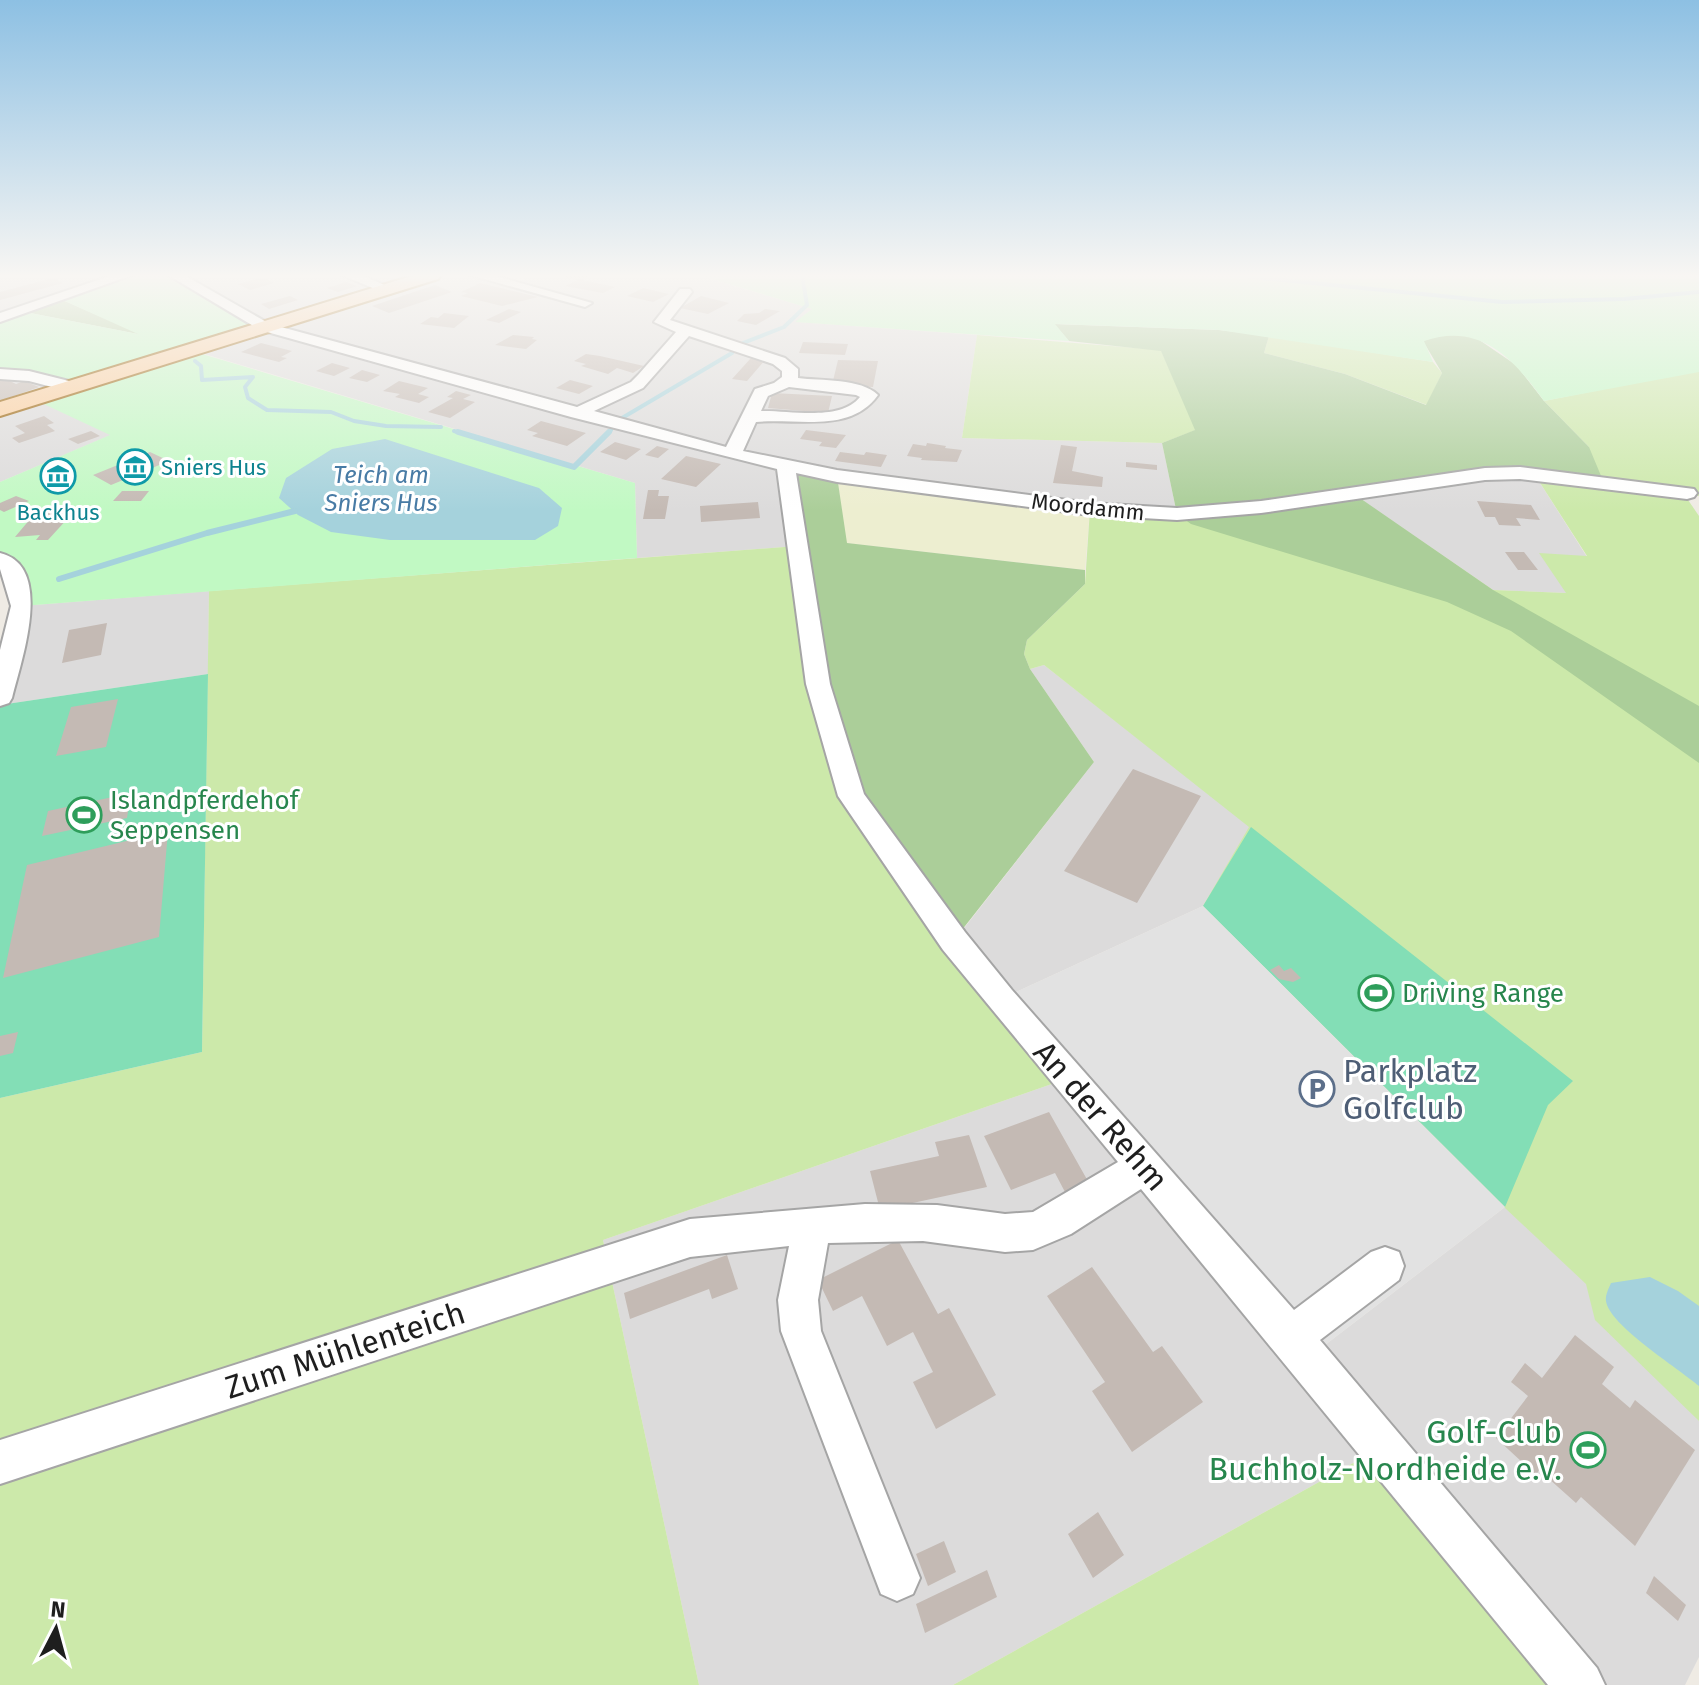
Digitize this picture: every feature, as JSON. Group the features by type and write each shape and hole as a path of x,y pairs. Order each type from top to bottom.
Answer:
{"main road":[{"path":"0,409 179,354"}],"street":[{"name":"Moordamm","path":"362,354 786,466 884,482 1149,514 1261,507 1485,474 1520,473 1687,493"},
{"path":"577,413 637,385 665,354"},
{"path":"732,454 761,393 790,378 790,369 779,361 757,354"},
{"path":"0,374 29,376 71,387"},
{"path":"749,417 771,414 839,415 864,405 870,395 860,390 785,382"},
{"name":"An der Rehm","path":"786,466 818,684 851,796 954,941 1291,1337 1580,1685"},
{"path":"0,559 13,569 22,606 9,626 0,698"},
{"name":"Zum Mühlenteich","path":"0,1462 690,1238 812,1225 927,1223 1002,1233 1035,1231 1144,1166"},
{"path":"812,1225 798,1300 801,1331 897,1578"},
{"path":"1291,1337 1385,1266"}],"shaded area":[{"path":"203,354 974,354 962,438 1162,443 1177,514 837,476 797,546 637,558 635,483"},
{"path":"0,367 82,384 111,435 0,482"},
{"path":"1485,474 1535,475 1587,557 1567,593 1493,590 1353,494"},
{"path":"209,591 208,674 0,705 22,606"},
{"path":"1044,665 1251,827 1203,906 1001,999 954,941 1094,762 1030,669"},
{"path":"1203,906 1505,1207 1308,1358 1001,999"},
{"path":"1069,1078 1308,1358 1505,1207 1587,1284 1699,1421 1699,1657 1685,1685 1581,1685 1382,1447 953,1685 699,1685 603,1240"}],"green space":[{"path":"0,354 201,354 635,483 637,558 22,606 0,559 0,482 110,435 33,399 80,383 0,367"},
{"path":"974,354 1163,354 1196,430 1162,443 962,438"},
{"path":"1162,354 1266,354 1345,374 1426,405 1442,373 1431,354 1499,354 1516,365 1544,401 1589,447 1604,483 1520,473 1354,494 1493,590 1699,706 1699,763 1511,631 1447,602 1191,524 1177,514 1162,443 1195,430"},
{"path":"1266,354 1380,354 1433,362 1442,373 1427,405 1345,374"},
{"path":"1377,354 1429,354 1433,362"},
{"path":"1501,354 1699,354 1699,372 1544,401"},
{"path":"1699,372 1699,496 1684,494 1699,516 1699,1421 1595,1320 1586,1284 1505,1208 1203,906 1249,827 1044,665 1030,669 1024,654 1027,640 1085,584 1090,509 1149,514 1353,494 1493,590 1566,593 1539,553 1587,556 1535,475 1589,447 1544,401"},
{"path":"786,466 837,476 847,543 1085,570 1085,584 1027,640 1024,654 1030,669 1094,762 954,940 851,796"},
{"path":"837,476 1090,509 1085,570 846,543"},
{"path":"797,546 851,796 1069,1078 603,1240 699,1685 0,1685 0,1098 202,1052 209,591"},
{"path":"208,674 202,1052 0,1098 0,705"},
{"name":"Driving Range","path":"1251,827 1573,1081 1548,1105 1505,1207 1203,906"},
{"path":"1382,1447 1580,1685 953,1685"}],"water":[{"name":"Teich am Sniers Hus","path":"385,439 539,488 562,508 558,526 535,540 390,540 331,532 298,515 279,498 286,478 332,449"},
{"path":"1650,1277 1699,1306 1699,1386 1631,1334 1610,1311 1606,1299 1611,1283"}],"building":[{"path":"247,354 287,354 281,357 287,358 279,362"},
{"path":"586,354 644,366 633,373 617,368 608,374 574,361"},
{"path":"751,358 765,360 747,381 732,379"},
{"path":"838,360 878,361 873,387 832,385"},
{"path":"332,363 350,368 334,376 316,371"},
{"path":"362,370 380,375 367,382 349,378"},
{"path":"6,379 16,384 24,381 39,387 0,401 0,381"},
{"path":"570,380 593,386 579,394 556,388"},
{"path":"399,381 428,388 418,394 429,397 419,403 395,397 400,394 383,391"},
{"path":"456,391 471,395 463,399 475,402 450,418 428,412 453,398 447,397"},
{"path":"772,393 832,396 828,413 768,408"},
{"path":"44,416 54,423 47,425 55,431 19,443 12,438 25,433 15,426"},
{"path":"541,421 586,433 567,446 532,436 538,433 527,430"},
{"path":"806,430 846,435 836,448 819,446 822,442 800,439"},
{"path":"91,431 100,436 78,444 68,439"},
{"path":"615,442 641,449 626,460 600,452"},
{"path":"927,443 962,450 957,462 907,456 913,444 926,446"},
{"path":"1061,445 1077,447 1072,471 1103,477 1102,487 1053,483"},
{"path":"657,446 669,449 658,458 645,455"},
{"name":"Sniers Hus","path":"150,452 169,461 111,485 93,475"},
{"path":"840,452 887,455 881,467 835,461"},
{"path":"686,456 721,464 696,487 661,479"},
{"path":"1126,462 1157,465 1157,470 1126,467"},
{"path":"648,490 659,490 658,496 669,496 665,519 643,519"},
{"path":"122,491 149,491 141,501 113,501"},
{"path":"16,496 29,501 4,512 0,510 0,503"},
{"path":"1477,501 1531,505 1540,520 1516,518 1521,526 1499,525 1495,517 1485,517"},
{"path":"758,502 760,518 701,522 700,506"},
{"path":"88,509 83,516 69,517 48,540 36,540 40,535 15,537 36,512"},
{"path":"1505,552 1524,552 1538,570 1518,570"},
{"path":"107,623 101,655 62,663 69,630"},
{"path":"118,699 106,747 56,756 71,707"},
{"path":"1133,769 1201,796 1137,903 1064,871"},
{"path":"131,793 127,818 42,836 48,811"},
{"path":"168,831 159,937 3,978 27,865"},
{"path":"1279,965 1284,971 1291,968 1301,978 1293,982 1279,979 1270,970"},
{"path":"18,1032 13,1053 0,1056 0,1036"},
{"path":"1049,1112 1089,1183 1065,1192 1055,1173 1011,1190 984,1136"},
{"path":"969,1135 987,1187 880,1210 870,1171 939,1156 935,1142"},
{"path":"898,1240 938,1314 949,1308 996,1395 936,1429 913,1382 933,1372 913,1332 887,1346 862,1296 833,1311 818,1280"},
{"path":"727,1255 738,1289 712,1299 709,1289 630,1319 624,1293"},
{"path":"1092,1267 1153,1352 1162,1346 1203,1402 1132,1452 1092,1391 1105,1382 1047,1296"},
{"name":"Golf-Club Buchholz-Nordheide e.V.","path":"1575,1335 1614,1367 1602,1384 1630,1408 1635,1400 1695,1450 1635,1546 1581,1497 1576,1503 1539,1470 1536,1475 1496,1438 1528,1396 1511,1382 1525,1363 1542,1378"},
{"path":"1098,1512 1124,1555 1093,1578 1068,1534"},
{"path":"944,1541 956,1572 928,1586 916,1554"},
{"path":"987,1570 997,1597 925,1633 916,1604"},
{"path":"1654,1576 1686,1605 1678,1621 1646,1593"}],"waterway":[{"path":"622,418 731,354"},
{"path":"195,361 201,366 202,380 253,377 245,387 248,398 267,410 331,412 354,421 386,426 441,427"},
{"path":"461,433 574,467 611,430"},
{"path":"454,431 461,433"},
{"path":"461,433 465,434"},
{"path":"59,579 207,533 295,511"}],"place":[{"name":"Sniers Hus","path":"135,467"},
{"name":"Backhus","path":"58,476"},
{"name":"Islandpferdehof Seppensen","path":"84,815"},
{"name":"Driving Range","path":"1376,993"},
{"name":"Parkplatz Golfclub","path":"1317,1089"},
{"name":"Golf-Club Buchholz-Nordheide e.V.","path":"1588,1450"}]}
